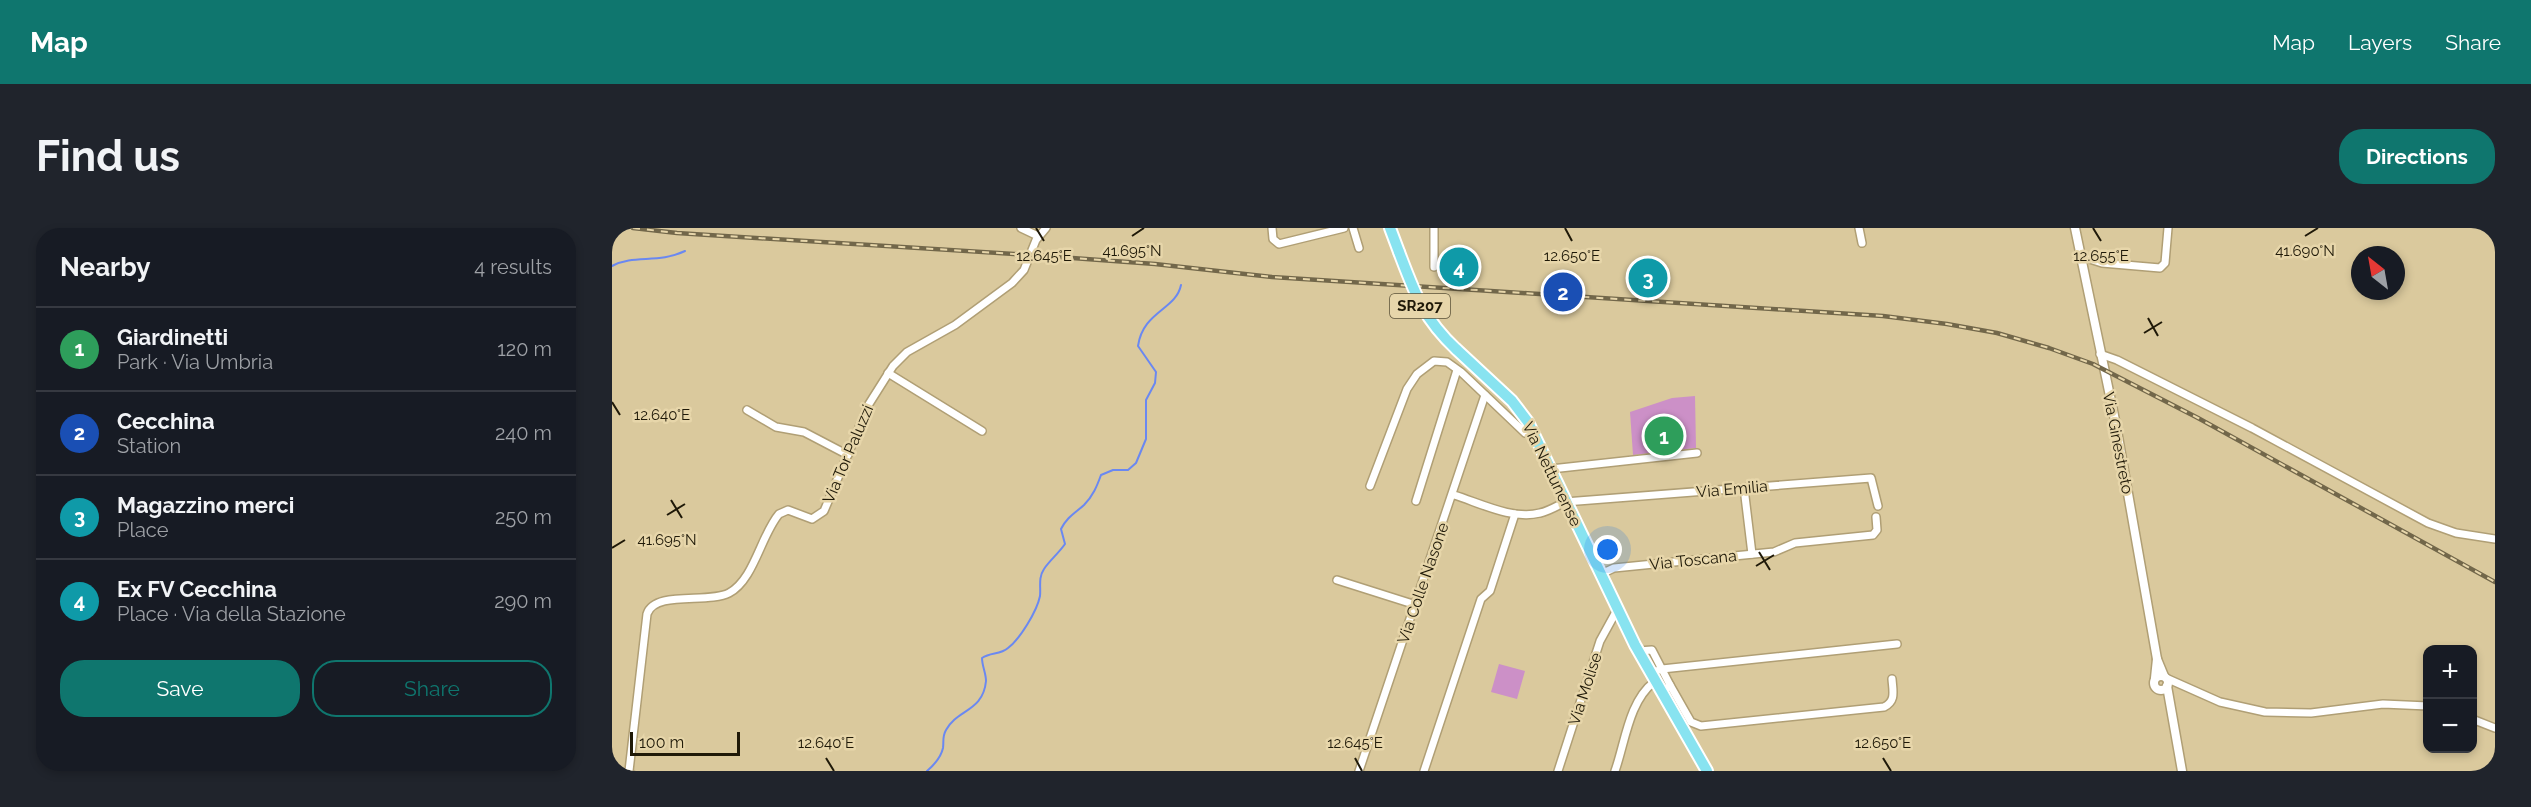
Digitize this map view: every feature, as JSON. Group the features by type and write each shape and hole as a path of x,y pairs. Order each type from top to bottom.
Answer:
{"main road":[{"name":"Via Nettunense","path":"1390,228 1425,315 1456,350 1512,401 1534,434 1638,651 1707,771"}],"street":[{"path":"1021,228 1038,236"},
{"name":"Via Tor Paluzzi","path":"629,771 633,722 649,609 661,600 717,597 736,589 748,572 779,514 788,510 813,519 822,513 871,399 888,372 907,352 950,329 1012,283 1024,270 1038,236 1046,228"},
{"path":"1272,228 1275,243 1281,244 1344,228"},
{"path":"1308,228 1310,237"},
{"path":"1353,228 1359,248"},
{"path":"1434,228 1434,267"},
{"path":"1859,228 1862,243"},
{"name":"Via Ginestreto","path":"2075,228 2138,547 2157,659 2168,699 2182,771"},
{"path":"2080,256 2102,263 2160,268 2165,263 2168,228"},
{"path":"2100,354 2117,360 2252,428 2428,523 2456,533 2495,539"},
{"path":"1370,486 1413,378 1426,366 1441,360 1457,370 1523,432 1528,435 1534,434"},
{"path":"1416,501 1457,370"},
{"path":"888,372 982,431"},
{"name":"Via Colle Nasone","path":"1359,771 1454,495 1485,395"},
{"path":"747,410 776,427 804,432 848,455"},
{"path":"1551,469 1697,453"},
{"name":"Via Emilia","path":"1515,514 1540,513 1565,502 1871,478 1878,506"},
{"path":"1744,488 1752,554"},
{"path":"1424,771 1480,599 1490,591 1515,514 1454,495"},
{"name":"Via Toscana","path":"1601,574 1614,568 1777,551 1795,543 1873,536 1877,530 1876,517"},
{"path":"1338,580 1416,604"},
{"name":"Via Molise","path":"1558,771 1600,641 1617,610"},
{"path":"1615,771 1639,701 1652,678 1662,669 1897,644"},
{"path":"1638,651 1652,650 1691,722 1701,726 1884,707 1891,704 1894,698 1892,680"},
{"path":"2162,682 2183,687 2230,705 2273,712 2311,712 2383,704 2423,706"},
{"path":"1661,694 1670,686"},
{"path":"2477,720 2495,728"}],"shaded area":[{"path":"1695,396 1696,448 1633,455 1630,412 1672,398"},
{"path":"1499,664 1525,671 1517,699 1491,692"}],"waterway":[{"path":"612,266 629,260 665,257 685,251"},
{"path":"927,771 941,755 946,730 956,718 975,705 984,691 986,681 982,658 1008,648 1023,632 1032,617 1040,596 1042,572 1065,544 1061,529 1063,525 1090,498 1101,475 1113,470 1128,470 1136,463 1146,439 1146,400 1155,383 1156,372 1138,346 1141,334 1152,318 1173,300 1181,285"}],"railway":[{"path":"633,228 677,233 1155,264 1272,277 1883,316 1997,333 2093,364 2198,418 2495,582"}],"place":[{"name":"Ex FV Cecchina","path":"1459,267"},
{"name":"Magazzino merci","path":"1648,278"},
{"name":"Cecchina","path":"1563,292"},
{"name":"Giardinetti","path":"1664,436"}]}
